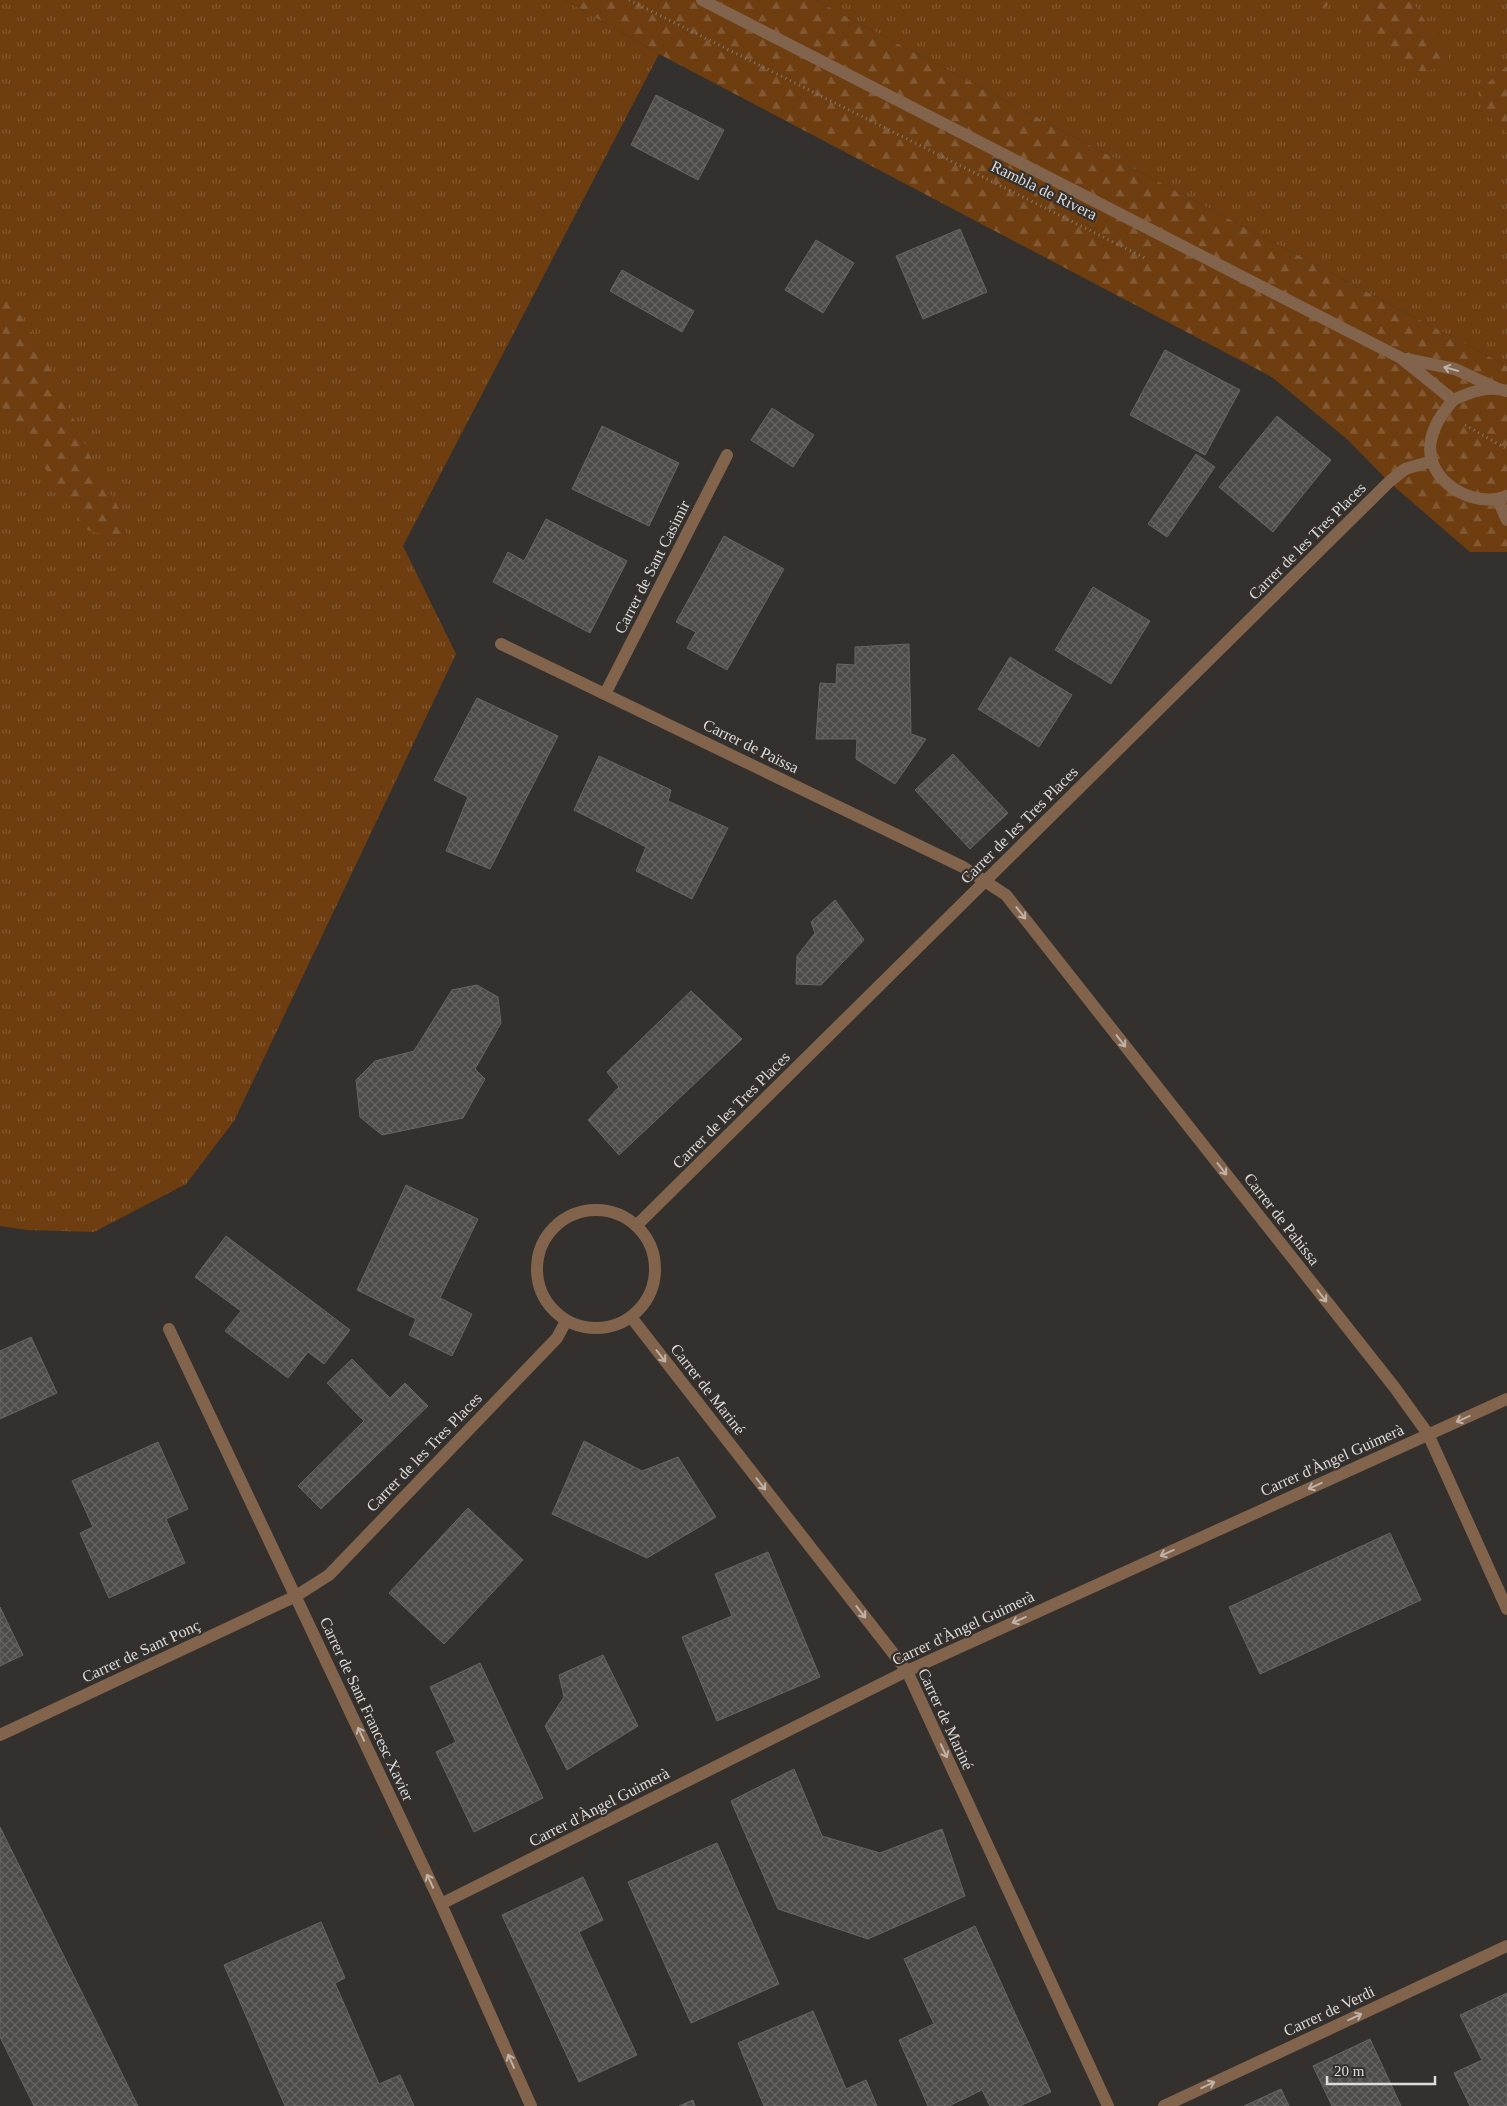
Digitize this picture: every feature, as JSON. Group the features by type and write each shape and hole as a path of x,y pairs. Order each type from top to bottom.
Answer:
{"street":[{"name":"Rambla de Rivera","path":"702,0 1401,358"},
{"path":"1401,358 1455,369 1502,390"},
{"path":"1401,358 1453,400"},
{"path":"1502,390 1474,391 1453,400 1436,422 1431,442 1432,460 1446,482 1459,493 1478,500 1502,498 1507,520"},
{"name":"Carrer de Sant Casimir","path":"605,694 728,455"},
{"name":"Carrer de les Tres Places","path":"637,1226 1389,482 1405,469 1432,460"},
{"name":"Carrer de Païssa","path":"500,644 963,867 985,881"},
{"name":"Carrer de Pahissa","path":"985,881 1006,895 1388,1380 1428,1434 1507,1609"},
{"path":"591,1209 616,1212 637,1226 649,1242 655,1262 654,1283 646,1302 631,1317 611,1327 588,1328 566,1321 547,1304 537,1281 537,1256 548,1233 567,1217 591,1209"},
{"name":"Carrer de Mariné","path":"631,1317 907,1671 1108,2106"},
{"name":"Carrer de les Tres Places","path":"296,1596 329,1575 558,1338 566,1321"},
{"name":"Carrer de Sant Francesc Xavier","path":"169,1329 441,1904 531,2106"},
{"name":"Carrer d'Àngel Guimerà","path":"441,1904 907,1671 1507,1399"},
{"name":"Carrer de Sant Ponç","path":"0,1735 296,1596"},
{"name":"Carrer de Verdi","path":"1164,2106 1507,1946"}],"path":[{"name":"Rambla de Rivera","path":"629,0 1150,261"},
{"path":"1443,412 1507,449"}],"green space":[{"path":"0,0 565,0 659,54 403,546 456,654 234,1121 186,1184 94,1232 27,1230 0,1226"},
{"path":"565,0 815,0 1507,366 1507,552 1470,552 1389,482 1348,440 1272,377 659,54"},
{"path":"815,0 1507,0 1507,366"},
{"path":"1309,0 1334,0 1324,8"},
{"path":"1365,0 1412,0 1436,39 1449,49 1449,65 1423,72 1412,69 1389,47 1363,34 1357,8"},
{"path":"1507,66 1507,133 1484,112 1478,92"},
{"path":"0,284 44,352 90,456 118,507 129,542 87,530 0,402"}],"building":[{"path":"656,95 724,130 698,180 631,145"},
{"path":"960,229 987,292 923,319 896,256"},
{"path":"816,240 854,263 823,313 785,290"},
{"path":"622,270 694,311 682,332 610,291"},
{"path":"1165,350 1240,390 1205,455 1130,415"},
{"path":"772,408 814,435 793,467 751,440"},
{"path":"1277,416 1331,460 1273,532 1219,487"},
{"path":"602,426 679,463 649,526 572,489"},
{"path":"1196,454 1215,467 1167,537 1148,524"},
{"path":"546,519 627,561 590,633 493,582 508,552 524,561"},
{"path":"724,536 784,569 727,670 687,648 696,632 676,622"},
{"path":"1093,587 1150,621 1111,684 1055,650"},
{"path":"909,644 911,734 926,739 895,784 856,759 857,739 816,739 820,683 836,684 837,664 855,665 855,647"},
{"path":"1010,657 1072,695 1039,747 978,709"},
{"path":"477,698 558,736 490,869 446,851 468,797 434,780"},
{"path":"953,754 1008,813 970,849 915,790"},
{"path":"599,756 671,790 668,801 728,828 692,899 636,871 646,847 574,810"},
{"path":"835,900 864,940 821,985 796,984 797,956 815,933 811,922"},
{"path":"477,985 498,997 501,1023 475,1069 485,1079 463,1118 382,1135 360,1117 356,1080 375,1061 414,1051 452,990"},
{"path":"691,991 742,1039 619,1155 588,1120 619,1087 607,1072"},
{"path":"406,1185 478,1219 440,1298 472,1314 452,1356 409,1335 416,1319 357,1290"},
{"path":"226,1236 350,1330 324,1364 308,1352 288,1378 225,1331 241,1311 195,1277"},
{"path":"31,1337 57,1393 0,1419 0,1351"},
{"path":"352,1359 390,1398 405,1383 428,1406 321,1509 298,1486 364,1421 327,1383"},
{"path":"584,1441 642,1471 678,1457 716,1517 647,1558 552,1514"},
{"path":"158,1442 188,1509 166,1519 185,1563 109,1598 80,1533 93,1527 72,1481"},
{"path":"468,1508 523,1560 444,1644 389,1593"},
{"path":"1390,1533 1421,1600 1260,1674 1229,1607"},
{"path":"768,1552 820,1677 717,1721 682,1637 732,1616 715,1574"},
{"path":"0,1607 23,1655 0,1666"},
{"path":"603,1655 638,1726 567,1770 545,1726 564,1697 559,1675"},
{"path":"480,1663 543,1798 474,1832 436,1752 456,1742 430,1687"},
{"path":"794,1769 822,1836 880,1853 942,1829 965,1896 868,1939 778,1909 731,1801"},
{"path":"0,1827 138,2106 34,2106 0,2037"},
{"path":"717,1843 779,1984 691,2023 628,1882"},
{"path":"583,1877 603,1920 579,1932 637,2055 579,2082 502,1915"},
{"path":"321,1922 345,1978 335,1983 379,2084 400,2075 414,2106 285,2106 224,1965"},
{"path":"975,1926 1051,2092 1020,2106 990,2106 982,2090 949,2106 928,2106 899,2040 934,2024 904,1959"},
{"path":"1507,1993 1507,2106 1470,2106 1454,2073 1482,2060 1460,2015"},
{"path":"813,2011 846,2089 866,2080 877,2106 764,2106 738,2043"},
{"path":"1370,2039 1401,2106 1332,2106 1313,2066"},
{"path":"1281,2089 1289,2106 1244,2106"},
{"path":"693,2100 695,2106 679,2106"}]}
